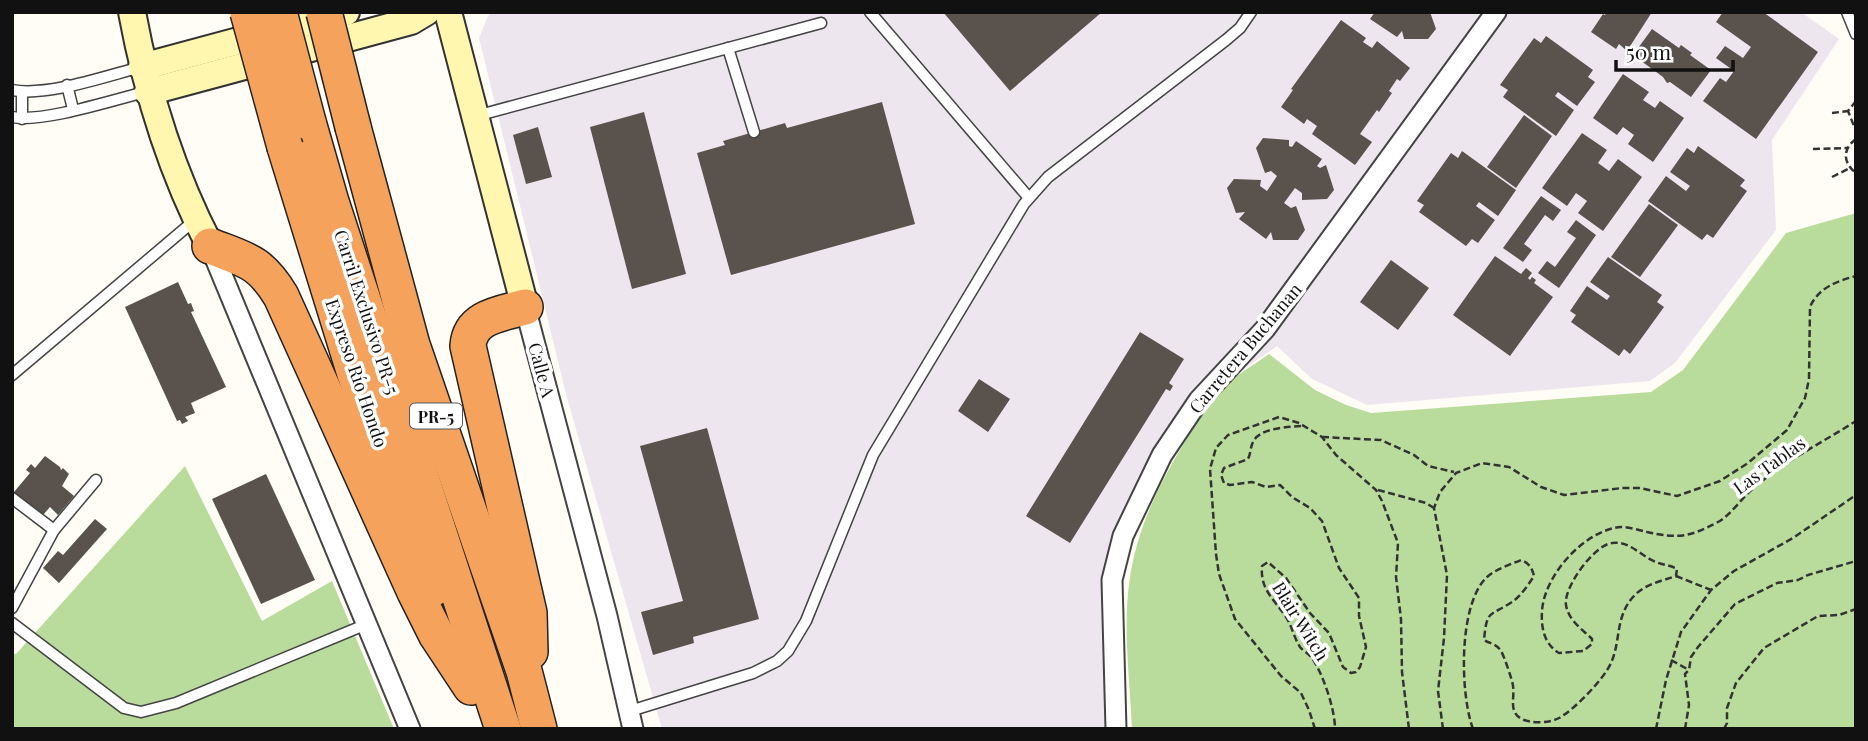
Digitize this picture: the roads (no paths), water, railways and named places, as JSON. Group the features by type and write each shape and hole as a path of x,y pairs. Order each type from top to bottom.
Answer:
{"highway":[{"name":"Expreso Río Hondo","path":"248,12 285,147 355,374 471,687 482,729"},
{"name":"Carril Exclusivo PR-5","path":"279,12 331,202 503,729"},
{"name":"PR-5","path":"324,12 412,345 524,671 535,715"},
{"path":"203,233 265,272 281,296 430,623 471,687"},
{"path":"525,307 481,320 471,331 468,346 529,613 535,715"}],"street":[{"path":"132,12 145,79 203,233 410,729"},
{"path":"145,79 346,12"},
{"path":"145,79 411,22 426,12"},
{"name":"Calle A","path":"448,12 607,616 631,720"},
{"name":"Carretera Buchanan","path":"1116,729 1112,580 1123,536 1162,454 1199,400 1265,329 1496,12"}],"lane":[{"path":"870,12 1029,198"},
{"path":"631,720 753,674 777,661 788,651 806,621 873,455 1029,198 1048,177 1226,40 1240,28 1251,12"},
{"path":"1847,12 1856,34"},
{"path":"475,116 821,23"},
{"path":"728,48 754,132"},
{"path":"145,79 73,109 17,118 17,91 145,79"},
{"path":"67,86 73,109"},
{"path":"12,374 203,233"},
{"path":"12,608 54,530 96,480"},
{"path":"12,498 54,530"},
{"path":"12,623 124,708 141,712 176,704 367,624"}]}
